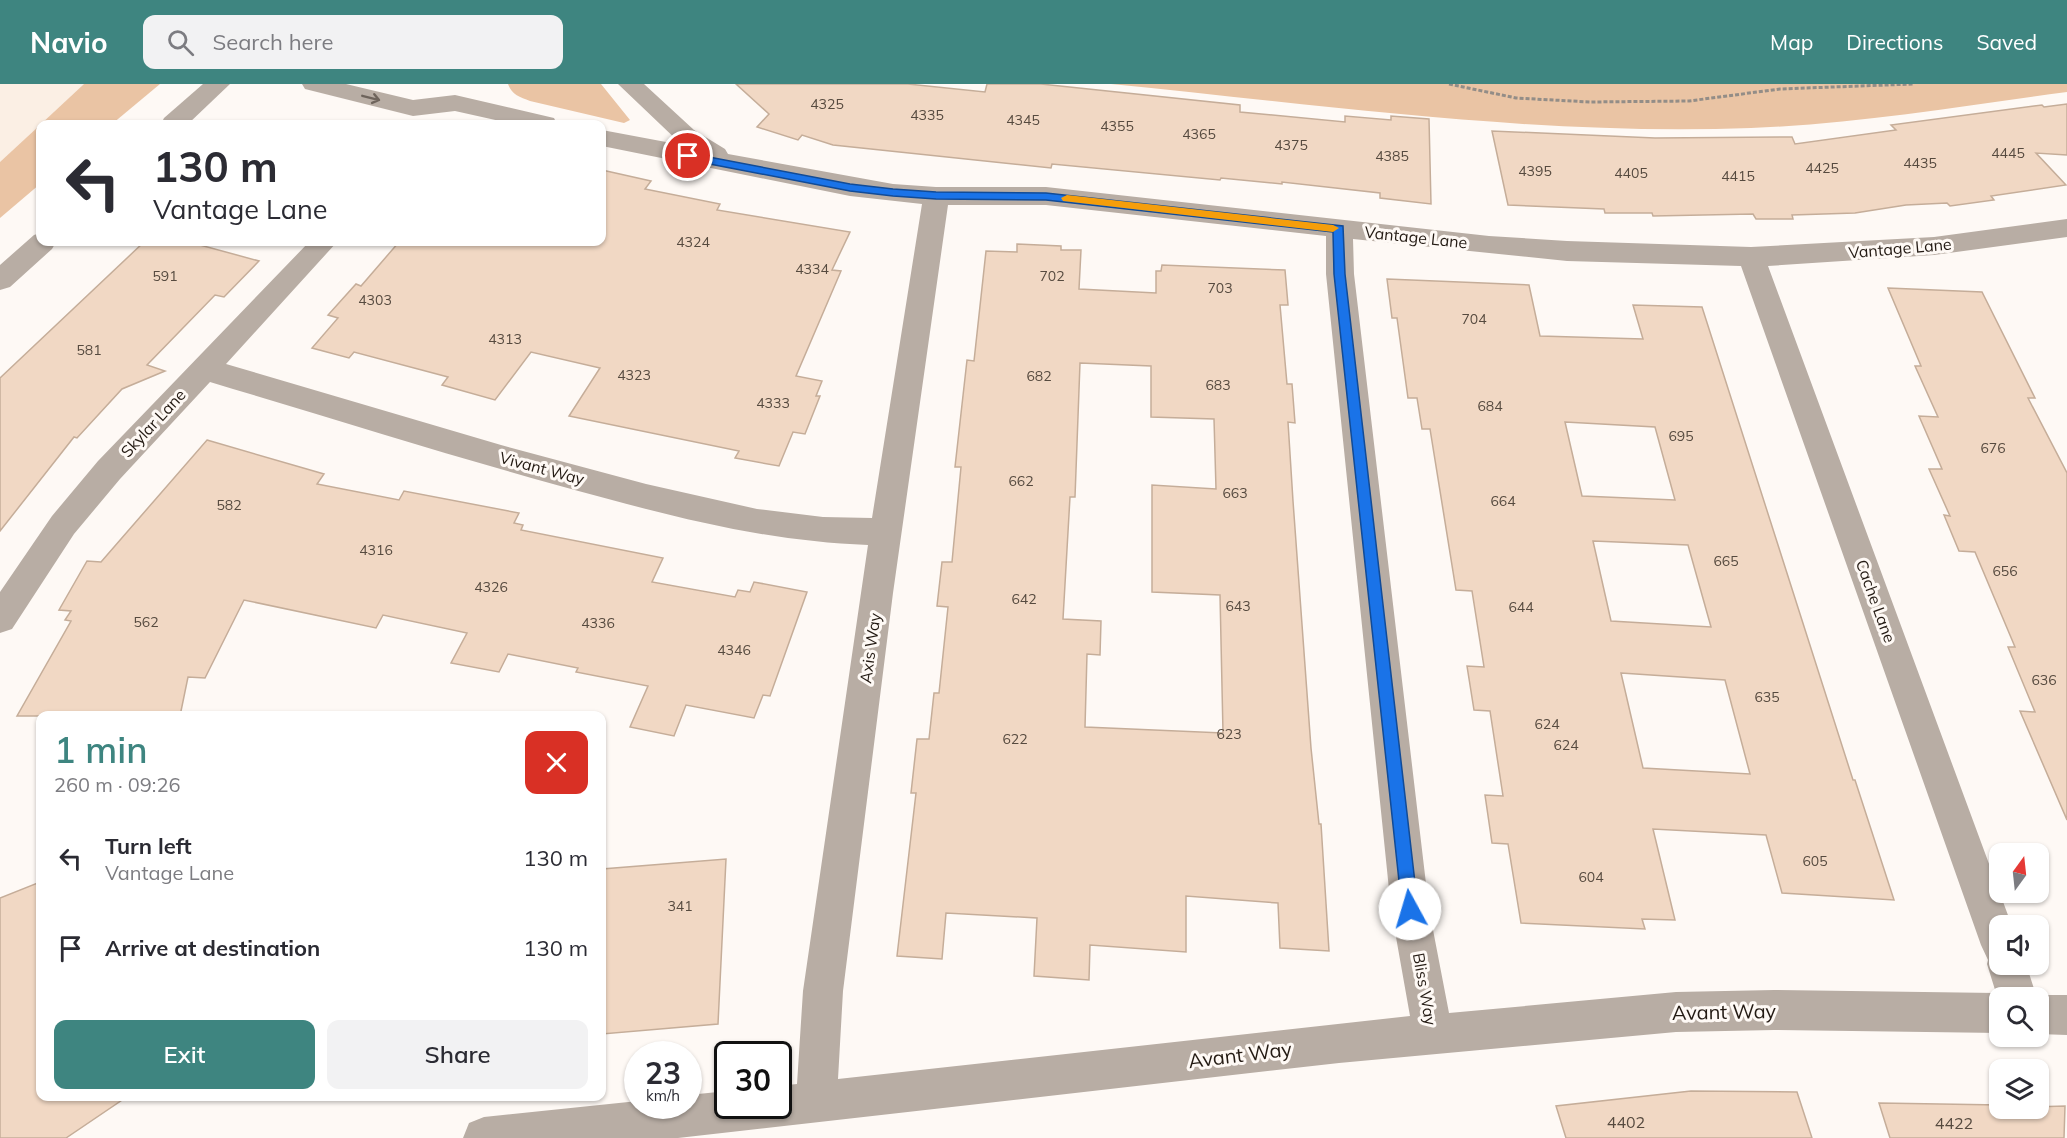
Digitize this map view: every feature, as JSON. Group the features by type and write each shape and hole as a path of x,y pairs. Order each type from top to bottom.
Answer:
{"street":[{"path":"178,120 218,84"},
{"path":"314,84 413,108 455,103 528,120"},
{"path":"436,84 455,103"},
{"path":"439,120 473,84"},
{"name":"Vantage Lane","path":"630,84 685,136 731,164"},
{"name":"Vantage Lane","path":"606,139 850,187 936,196 1046,196 1339,229 1567,251 1751,257 1934,246 2067,228"},
{"name":"Axis Way","path":"816,1102 823,991 886,532 936,196"},
{"name":"Bliss Way","path":"1339,229 1340,274 1410,909 1433,1034"},
{"path":"0,280 38,246"},
{"name":"Skylar Lane","path":"0,620 63,525 109,470 320,246"},
{"name":"Cache Lane","path":"1751,257 1989,915"},
{"name":"Vivant Way","path":"204,369 501,457 646,496 757,522 823,530 886,532"},
{"name":"Avant Way","path":"484,1138 1433,1034 1676,1012 1774,1010 1989,1013"},
{"path":"2049,1014 2067,1015"}],"path":[{"path":"1449,84 1516,98 1623,102 1689,101 1780,89 1913,84"}],"shaded area":[{"path":"0,84 84,84 45,120 36,120 36,129 0,162"},
{"path":"84,84 160,84 117,120 45,120"},
{"path":"508,84 601,84 630,120 624,123 530,101 514,93"},
{"path":"1111,84 2067,84 2067,92 1830,123 1751,128 1671,129 1591,127 1430,117"},
{"path":"36,129 36,187 0,218 0,162"}],"building":[{"path":"736,84 908,84 985,92 987,84 1041,84 1240,105 1240,112 1345,122 1345,116 1391,120 1391,116 1429,119 1431,204 1380,198 1380,193 1282,182 1282,184 1221,178 1220,180 1052,164 1051,168 833,145 802,135 798,140 757,127 769,114"},
{"path":"2067,104 2067,155 2036,153 2066,185 1991,196 1994,200 1950,206 1947,203 1906,205 1855,213 1792,215 1793,219 1756,219 1753,214 1653,216 1652,213 1605,213 1604,209 1508,205 1492,131 1655,138 1792,137 1795,144 1896,130 1891,125 2042,105 2044,107"},
{"path":"606,171 651,181 645,189 720,204 717,210 850,232 832,270 841,271 796,376 822,381 816,396 820,396 805,434 793,432 779,466 735,458 739,451 569,416 600,368 531,352 495,400 442,385 448,377 354,352 349,358 312,348 338,318 328,315 356,284 361,286 396,246 606,246"},
{"path":"1017,244 1061,246 1061,250 1081,250 1079,289 1156,293 1156,271 1161,271 1162,265 1285,270 1288,305 1280,305 1287,384 1292,384 1295,423 1288,422 1311,748 1319,824 1321,824 1329,951 1280,948 1278,903 1186,896 1186,952 1090,945 1089,980 1034,976 1037,918 946,913 942,959 897,956 916,793 911,793 917,739 929,739 934,693 939,693 948,607 937,606 942,562 952,562 961,467 955,467 967,360 974,361 986,251 1017,252","holes":["1080,363 1151,366 1151,417 1214,419 1216,489 1152,485 1152,592 1220,595 1223,733 1085,727 1087,654 1100,655 1101,621 1063,619 1070,497 1075,497"]},
{"path":"140,246 204,246 259,261 224,297 215,295 147,365 165,371 122,389 77,438 74,437 0,531 0,378"},
{"path":"1387,279 1529,285 1540,336 1643,339 1633,305 1702,307 1853,780 1855,780 1894,900 1782,893 1766,835 1653,829 1675,920 1642,919 1645,929 1521,923 1508,844 1492,843 1485,795 1503,796 1490,711 1474,710 1467,666 1484,667 1472,591 1456,590 1430,429 1422,429 1417,398 1408,398 1397,318 1392,318","holes":["1565,422 1655,427 1675,500 1582,496","1593,541 1688,545 1711,627 1611,621","1621,673 1725,680 1750,774 1643,768"]},
{"path":"1888,288 1982,292 2035,398 2028,398 2067,473 2067,820 2020,711 2035,712 2008,647 2015,647 1975,552 1959,551 1944,515 1950,516 1929,469 1942,469 1919,416 1938,417 1915,366 1921,366"},
{"path":"207,440 324,474 317,484 399,500 404,491 519,513 514,523 523,525 521,530 663,558 652,582 735,597 738,590 750,592 754,582 807,592 770,696 763,695 754,718 686,705 674,736 630,727 648,686 576,672 578,668 508,654 499,672 451,663 467,633 383,615 376,628 244,600 205,678 188,677 181,711 36,711 36,716 17,716 71,621 65,620 71,611 59,610 87,561 101,562"},
{"path":"726,859 718,1024 606,1034 606,869"},
{"path":"36,884 36,1101 121,1101 66,1138 0,1138 0,898"},
{"path":"1691,1091 1797,1092 1812,1138 1566,1138 1556,1106"},
{"path":"1879,1103 1989,1105 1989,1119 2049,1119 2049,1106 2065,1106 2064,1138 1890,1138"}],"slow traffic":[{"path":"1067,198 1333,228"}],"route":[{"path":"688,156 893,193 936,196 1046,196 1339,229 1340,274 1410,909"}]}
